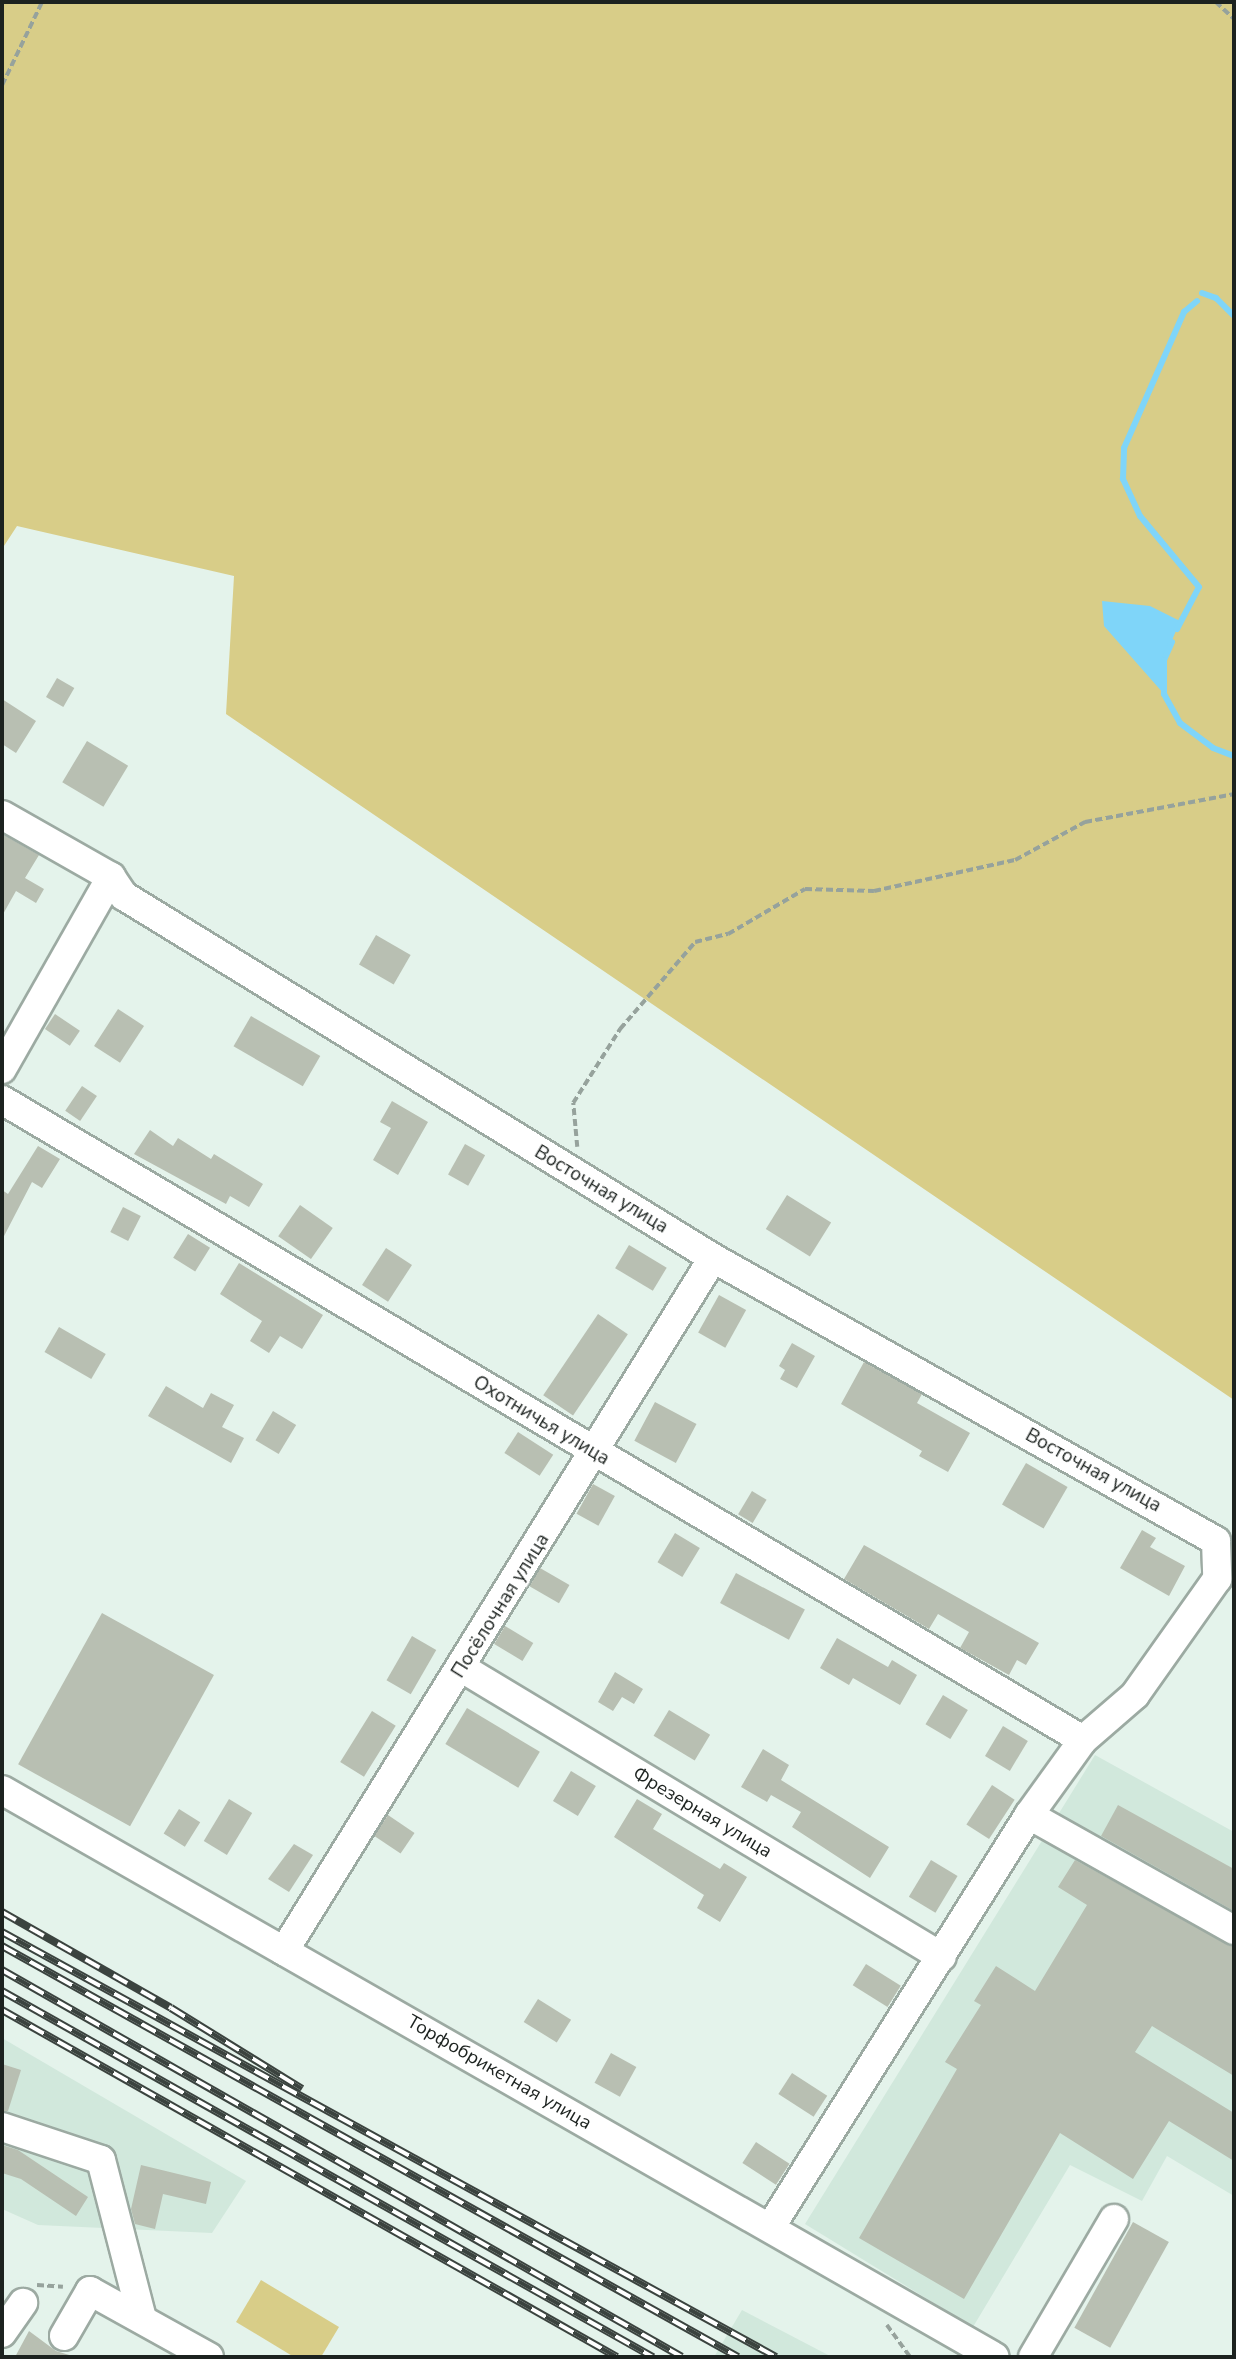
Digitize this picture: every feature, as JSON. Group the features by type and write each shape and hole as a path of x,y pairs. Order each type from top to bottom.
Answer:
{"street":[{"name":"Восточная улица","path":"2,815 110,877 124,896 713,1258 1216,1541 1217,1579 1135,1695 1083,1740"},
{"path":"2,1069 110,877"},
{"name":"Охотничья улица","path":"2,1100 595,1454 1083,1740"},
{"name":"Посёлочная улица","path":"284,1951 595,1454 713,1258"},
{"name":"Фрезерная улица","path":"462,1668 942,1957"},
{"path":"771,2226 1030,1815 1083,1740"},
{"name":"Торфобрикетная улица","path":"2,1790 771,2226 995,2357"},
{"path":"1030,1815 1234,1930"},
{"path":"2,2127 100,2161 142,2318"},
{"path":"1033,2357 1114,2219"},
{"path":"64,2336 90,2291 209,2357"},
{"path":"2,2333 23,2303"}],"path":[{"path":"2,85 42,2"},
{"path":"1216,2 1234,19"},
{"path":"579,1177 573,1103 620,1029 695,942 728,934 805,889 874,891 1015,860 1085,822 1234,794"},
{"path":"23,2303 38,2283 90,2291"}],"shaded area":[{"path":"2,2 1234,2 1234,1400 226,714 234,576 17,526 2,549"},
{"path":"1095,1755 1234,1832 1234,2196 1167,2156 1142,2201 1070,2165 973,2327 805,2224"},
{"path":"2,2038 246,2181 212,2233 38,2225 2,2209"},
{"path":"261,2280 339,2327 321,2357 294,2357 236,2322"},
{"path":"742,2310 832,2357 714,2357"}],"water":[{"path":"1102,601 1150,606 1180,621 1164,660 1164,694 1104,626"}],"building":[{"path":"57,678 74,688 63,707 46,697"},
{"path":"2,699 36,721 16,753 2,744"},
{"path":"87,741 128,766 103,807 62,782"},
{"path":"2,834 39,855 25,878 44,889 36,903 16,891 2,916"},
{"path":"376,935 411,955 394,984 359,964"},
{"path":"118,1009 144,1026 120,1063 94,1046"},
{"path":"55,1014 80,1031 70,1046 45,1029"},
{"path":"251,1016 320,1056 303,1086 234,1046"},
{"path":"82,1086 97,1096 80,1121 65,1111"},
{"path":"392,1101 428,1122 398,1175 373,1160 391,1128 380,1122"},
{"path":"150,1130 173,1146 178,1138 211,1159 214,1154 263,1184 249,1207 230,1196 226,1204 134,1154"},
{"path":"465,1144 485,1155 468,1186 448,1175"},
{"path":"38,1146 60,1159 42,1188 32,1182 2,1240 2,1190 8,1194"},
{"path":"787,1195 831,1223 810,1256 766,1229"},
{"path":"300,1205 333,1228 311,1259 278,1236"},
{"path":"123,1207 141,1216 128,1241 110,1232"},
{"path":"188,1234 210,1248 195,1272 173,1258"},
{"path":"629,1245 667,1268 653,1291 615,1268"},
{"path":"386,1248 412,1265 388,1302 362,1285"},
{"path":"239,1263 323,1315 302,1349 280,1336 269,1353 250,1341 262,1321 220,1294"},
{"path":"719,1295 746,1310 725,1348 698,1333"},
{"path":"598,1314 628,1334 573,1415 543,1395"},
{"path":"59,1327 106,1354 91,1379 44,1352"},
{"path":"792,1343 815,1356 797,1388 780,1379 785,1370 779,1366"},
{"path":"864,1362 922,1394 917,1403 970,1433 948,1472 919,1456 922,1451 841,1404"},
{"path":"166,1386 203,1408 211,1393 234,1405 222,1427 244,1438 231,1463 148,1416"},
{"path":"655,1402 696,1424 676,1463 634,1441"},
{"path":"273,1411 296,1425 279,1454 255,1440"},
{"path":"518,1432 553,1455 540,1476 504,1453"},
{"path":"1026,1463 1068,1487 1044,1529 1002,1505"},
{"path":"593,1484 615,1496 598,1526 577,1514"},
{"path":"752,1491 767,1500 753,1523 738,1514"},
{"path":"1142,1530 1156,1538 1150,1547 1185,1566 1169,1596 1120,1568"},
{"path":"675,1533 700,1548 682,1577 657,1562"},
{"path":"864,1545 1039,1643 1026,1665 1017,1660 1009,1675 960,1648 969,1632 938,1614 929,1629 844,1579"},
{"path":"540,1568 569,1585 559,1603 530,1586"},
{"path":"736,1573 805,1610 789,1640 720,1603"},
{"path":"102,1613 214,1675 130,1826 18,1764"},
{"path":"505,1626 533,1643 522,1661 494,1644"},
{"path":"412,1636 436,1650 411,1694 386,1680"},
{"path":"837,1638 888,1667 892,1660 917,1675 900,1705 853,1678 849,1685 820,1668"},
{"path":"615,1672 643,1689 634,1704 622,1697 613,1711 598,1702"},
{"path":"943,1695 968,1710 950,1739 925,1724"},
{"path":"467,1708 540,1752 518,1788 445,1744"},
{"path":"669,1710 710,1735 695,1760 654,1736"},
{"path":"372,1711 396,1726 364,1777 340,1762"},
{"path":"1003,1726 1028,1741 1010,1771 985,1756"},
{"path":"763,1749 789,1765 781,1780 889,1847 870,1878 792,1827 801,1812 771,1795 767,1802 741,1787"},
{"path":"571,1771 596,1786 578,1816 553,1801"},
{"path":"992,1785 1015,1800 989,1839 966,1824"},
{"path":"229,1799 252,1813 227,1855 204,1841"},
{"path":"637,1799 662,1814 653,1829 720,1869 724,1863 747,1877 720,1922 697,1908 704,1895 614,1837"},
{"path":"1118,1805 1234,1869 1234,1911 1101,1836"},
{"path":"179,1809 200,1822 185,1847 164,1834"},
{"path":"388,1815 415,1833 401,1854 374,1836"},
{"path":"294,1844 313,1855 289,1892 268,1879"},
{"path":"931,1860 958,1876 935,1913 909,1897"},
{"path":"1075,1860 1234,1947 1234,2076 1152,2026 1135,2052 1234,2113 1234,2161 1169,2121 1133,2179 1060,2133 964,2299 859,2238 957,2069 945,2062 981,2005 974,2001 996,1966 1035,1991 1087,1905 1058,1887"},
{"path":"866,1964 901,1986 888,2007 853,1985"},
{"path":"538,1999 571,2020 557,2043 524,2022"},
{"path":"611,2053 636,2067 620,2097 595,2083"},
{"path":"2,2064 21,2070 8,2111 2,2111"},
{"path":"792,2073 827,2096 814,2117 778,2094"},
{"path":"756,2142 790,2164 776,2185 742,2163"},
{"path":"2,2145 18,2150 88,2197 76,2216 21,2179 2,2173"},
{"path":"141,2165 211,2182 206,2204 163,2194 155,2229 135,2224 131,2209"},
{"path":"1133,2222 1169,2242 1110,2348 1074,2328"},
{"path":"29,2331 56,2351 76,2357 15,2357"}],"waterway":[{"path":"1202,293 1216,298 1234,316"},
{"path":"1177,629 1199,587 1140,516 1123,479 1124,448 1184,312 1197,301"},
{"path":"1172,642 1164,660 1164,694 1180,723 1213,748 1234,756"}],"railway":[{"path":"2,1912 171,2008 302,2089"},
{"path":"2,1932 776,2357"},
{"path":"2,1946 738,2357"},
{"path":"2,1970 682,2357"},
{"path":"2,1991 653,2357"},
{"path":"2,2010 617,2357"}]}
